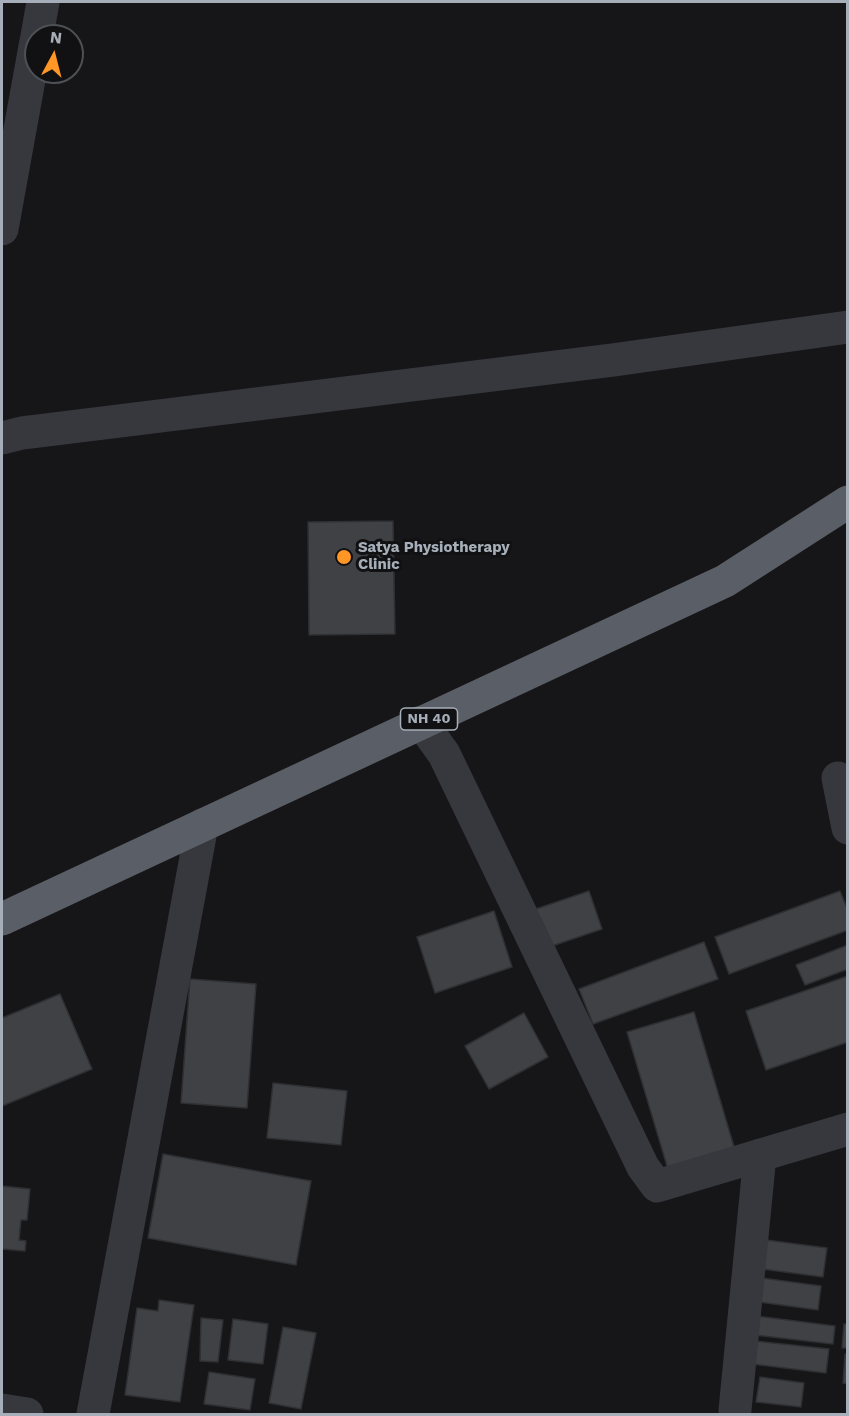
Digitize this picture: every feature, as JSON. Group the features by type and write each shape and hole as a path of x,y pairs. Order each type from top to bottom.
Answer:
{"highway":[{"name":"NH 40","path":"2,919 725,581 848,502"}],"street":[{"path":"39,24 43,2"},
{"path":"2,229 28,84"},
{"path":"2,438 22,433 625,358 848,327"},
{"path":"422,722 444,754 643,1167 657,1186 848,1129"},
{"path":"838,778 848,828"},
{"path":"93,1414 202,825"},
{"path":"735,1410 760,1155"},
{"path":"2,1410 27,1414"}],"building":[{"path":"393,521 395,634 309,635 308,522"},
{"path":"589,891 602,929 546,948 533,910"},
{"path":"840,891 848,911 848,930 729,974 715,937"},
{"path":"494,911 512,967 435,993 417,937"},
{"path":"704,942 718,979 593,1024 579,989"},
{"path":"848,945 848,969 805,985 796,965"},
{"path":"848,976 848,1042 766,1070 746,1011"},
{"path":"190,979 256,984 247,1108 181,1103"},
{"path":"60,994 92,1069 2,1106 2,1018"},
{"path":"694,1012 737,1157 670,1176 627,1032"},
{"path":"524,1013 548,1057 489,1089 465,1046"},
{"path":"273,1083 347,1091 341,1145 267,1138"},
{"path":"163,1154 311,1181 296,1265 148,1238"},
{"path":"2,1186 30,1189 27,1220 21,1220 19,1240 26,1241 25,1251 2,1249"},
{"path":"766,1240 827,1248 823,1277 762,1269"},
{"path":"762,1278 821,1286 818,1310 759,1302"},
{"path":"159,1300 194,1305 180,1402 125,1395 137,1308 158,1311"},
{"path":"756,1316 835,1326 833,1344 754,1335"},
{"path":"201,1318 223,1320 218,1362 200,1361"},
{"path":"233,1319 268,1324 263,1364 228,1360"},
{"path":"844,1324 848,1324 848,1348 842,1348"},
{"path":"283,1327 316,1333 301,1409 269,1403"},
{"path":"755,1341 829,1349 826,1373 752,1364"},
{"path":"845,1354 848,1355 848,1384 843,1383"},
{"path":"209,1372 255,1379 250,1410 204,1404"},
{"path":"760,1377 804,1383 801,1407 756,1402"}],"place":[{"name":"Satya Physiotherapy Clinic","path":"344,557"}]}
